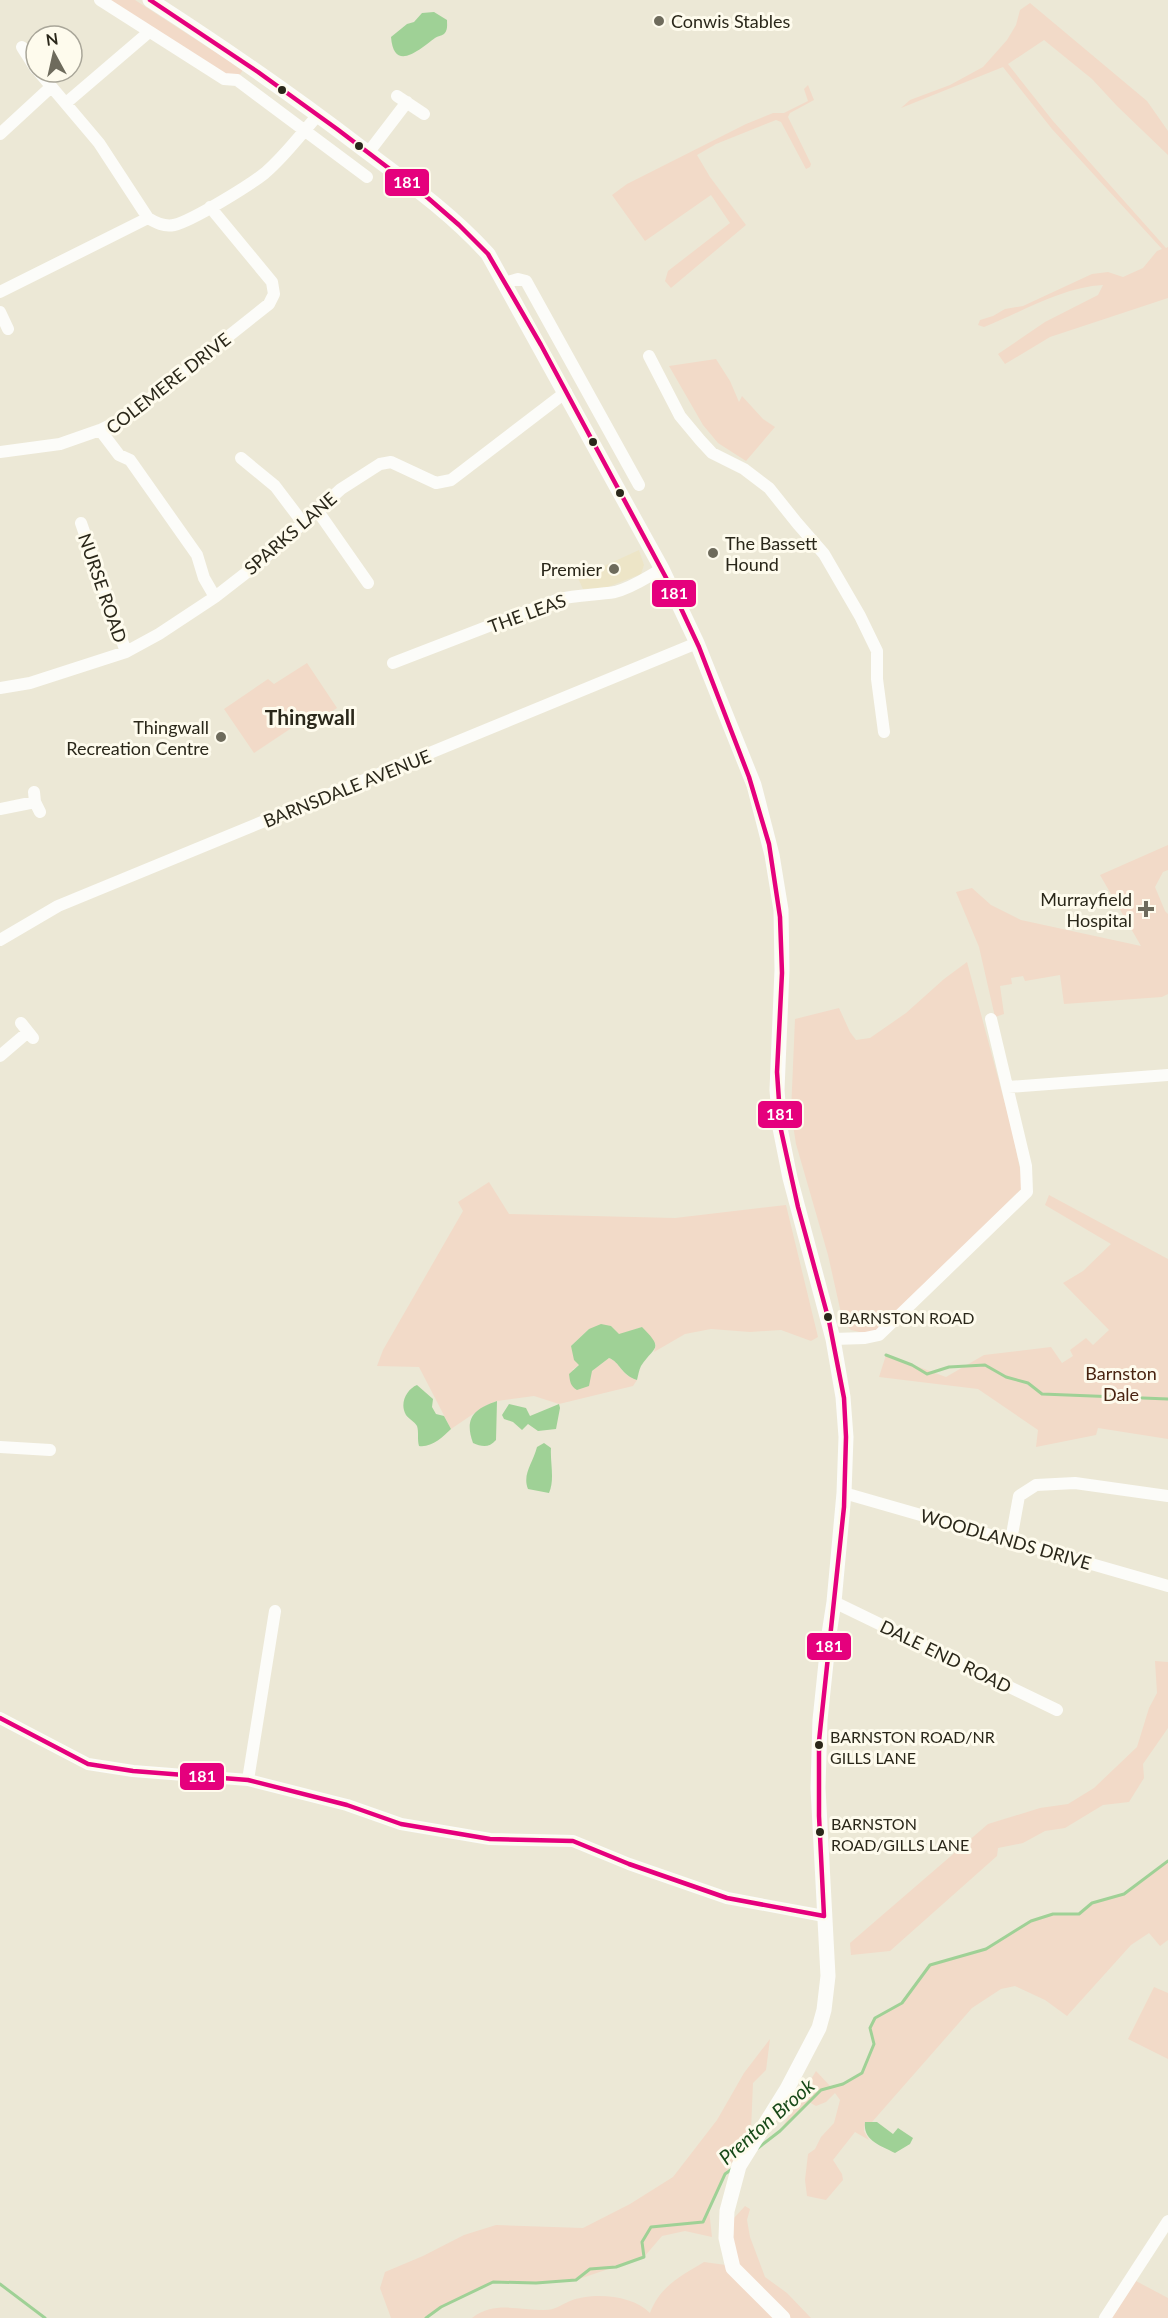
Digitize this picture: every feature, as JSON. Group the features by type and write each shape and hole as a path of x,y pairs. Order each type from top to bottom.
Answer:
{"main road":[{"path":"150,0 238,57 318,115 462,226 488,254 662,569 697,643 754,786 772,855 781,910 782,970 777,1090 780,1128 790,1178 833,1338 843,1397 846,1437 844,1493 834,1602 820,1720 818,1777 828,1976 824,2010 819,2028 787,2089 739,2166 726,2211 726,2238 733,2268 783,2318"}],"street":[{"path":"100,0 224,79 237,80 367,177"},
{"path":"66,103 149,32"},
{"path":"49,84 99,143 148,218 159,225 173,225 210,207 264,174 283,156 318,115"},
{"path":"0,134 51,87"},
{"path":"368,153 402,99 424,114"},
{"name":"COLEMERE DRIVE","path":"210,207 272,282 274,294 269,304 128,416 100,430 119,456 130,460 197,555 204,578 215,597"},
{"path":"0,292 148,218"},
{"path":"505,283 518,279 526,281 639,485"},
{"path":"0,312 8,329"},
{"path":"649,356 680,416 700,440 712,453 744,469 769,488 824,554 860,616 877,651 877,679 884,732"},
{"name":"SPARKS LANE","path":"0,688 30,683 126,652 159,634 215,597 260,562 341,489 380,464 391,462 436,483 451,480 566,392"},
{"path":"0,452 60,444 100,430"},
{"path":"241,458 275,486 303,523"},
{"path":"317,510 368,583"},
{"name":"NURSE ROAD","path":"81,524 126,652"},
{"name":"THE LEAS","path":"393,663 559,599 575,595 616,592 662,569"},
{"name":"BARNSDALE AVENUE","path":"0,940 58,906 697,643"},
{"path":"0,809 36,802"},
{"path":"833,1338 865,1338 879,1335 1027,1192 1026,1166 991,1018"},
{"path":"0,1056 27,1031"},
{"path":"1008,1087 1168,1075"},
{"path":"0,1447 50,1449"},
{"path":"1011,1540 1019,1497 1036,1485 1075,1484 1168,1496"},
{"name":"WOODLANDS DRIVE","path":"844,1493 1168,1586"},
{"name":"DALE END ROAD","path":"834,1602 1057,1710"},
{"path":"248,1780 275,1611"},
{"path":"0,1718 88,1764 133,1771 248,1780 347,1805 401,1824 490,1839 573,1841 629,1864 727,1898 824,1916"},
{"path":"1105,2318 1168,2221"}],"shaded area":[{"path":"434,12 447,20 447,29 444,34 409,55 397,54 391,37 407,24 414,22 422,13"},
{"path":"639,550 644,565 641,574 608,587 583,589 578,578"},
{"path":"601,1324 611,1326 619,1334 642,1327 653,1340 655,1348 641,1366 637,1380 627,1375 616,1362 609,1358 592,1371 589,1386 577,1390 569,1377 569,1374 579,1365 574,1360 571,1346 589,1329"},
{"path":"417,1385 433,1399 432,1407 436,1414 444,1416 451,1429 437,1441 423,1446 419,1446 417,1426 406,1415 403,1406 407,1393"},
{"path":"497,1401 496,1440 485,1446 473,1443 470,1427 473,1416 482,1407"},
{"path":"509,1404 526,1408 530,1416 559,1404 556,1429 538,1431 528,1424 522,1430 513,1422 504,1419 502,1415"},
{"path":"544,1443 551,1448 552,1477 549,1493 528,1489 526,1484 527,1473 537,1447"},
{"path":"865,2122 877,2122 893,2134 898,2128 913,2138 910,2144 895,2153 878,2145 870,2138"}],"green space":[{"path":"108,0 135,0 243,70 238,77 225,75"},
{"path":"1030,3 1147,101 1168,131 1168,155 1092,79 1044,40 1008,64 1053,121 1166,248 1168,247 1168,298 1050,337 1005,364 998,354 1045,322 1098,295 1103,285 1057,295 984,327 978,325 980,320 1005,309 1023,306 1092,274 1108,272 1123,277 1143,268 1157,251 1162,249 1052,129 1003,67 901,108 910,100 950,85 983,67 1007,40 1016,25 1020,10"},
{"path":"808,85 814,100 790,113 788,117 811,164 810,167 806,169 781,122 776,120 716,144 697,155 710,177 746,225 671,288 665,281 668,271 730,223 711,195 645,241 612,195 627,184 746,124 773,113 784,113 808,101 804,89"},
{"path":"716,359 730,381 739,402 742,396 763,419 775,427 746,461 718,443 703,425 669,366"},
{"path":"307,663 337,708 304,730 299,723 254,753 224,709 268,679 274,684"},
{"path":"1168,845 1168,870 1163,872 1155,887 1168,914 1168,994 1162,997 1064,1004 1060,975 1025,981 1023,976 1011,978 1012,984 1000,986 1004,1014 995,1017 979,947 956,892 972,888 991,905 1021,920 1141,946 1100,875"},
{"path":"967,962 1012,1130 1022,1188 882,1331 864,1333 851,1330 843,1322 828,1255 796,1144 791,1112 795,1019 839,1008 856,1040 870,1038 906,1013"},
{"path":"489,1182 509,1214 675,1218 786,1205 818,1337 811,1341 781,1330 750,1332 711,1329 685,1334 654,1352 656,1345 642,1327 619,1335 611,1326 589,1329 571,1346 579,1365 572,1370 592,1371 609,1358 616,1362 627,1375 637,1380 633,1386 559,1404 534,1396 497,1401 485,1406 451,1429 419,1367 377,1366 383,1350 463,1211 458,1202"},
{"name":"Barnston Dale","path":"1049,1195 1168,1259 1168,1439 1098,1428 1096,1435 1036,1447 1038,1430 978,1389 879,1377 886,1355 946,1377 984,1355 1051,1347 1062,1363 1073,1356 1070,1350 1086,1338 1093,1345 1109,1330 1063,1283 1083,1271 1111,1244 1045,1205"},
{"path":"1155,1661 1168,1662 1168,1728 1143,1764 1144,1778 1129,1802 1103,1805 1065,1828 1045,1831 1023,1843 998,1848 997,1856 890,1951 851,1955 850,1943 988,1824 1040,1808 1068,1804 1094,1788 1137,1747 1149,1708 1157,1693"},
{"path":"1168,1861 1168,1940 1160,1946 1149,1933 1131,1945 1067,2016 1045,2000 1015,1986 1001,1989 972,2008 872,2122 865,2122 864,2131 869,2140 855,2132 833,2160 843,2180 826,2200 807,2196 805,2180 808,2154 815,2149 821,2137 834,2123 840,2100 835,2093 826,2102 816,2106 809,2102 780,2131 816,2071 831,2087 843,2084 862,2073 874,2044 870,2028 875,2018 902,2003 930,1965 986,1949 1031,1921 1053,1914 1079,1914 1092,1903 1124,1894"},
{"path":"1154,1987 1168,1993 1168,2059 1128,2039"},
{"path":"770,2039 766,2070 753,2083 751,2130 725,2174 709,2210 712,2237 685,2231 662,2236 644,2257 576,2280 536,2283 493,2282 441,2307 426,2318 391,2318 380,2288 385,2272 464,2235 496,2225 583,2228 630,2204 673,2177 717,2120 744,2073"},
{"path":"745,2206 750,2209 747,2220 750,2237 765,2277 787,2293 811,2318 790,2318 740,2267 733,2243 734,2218"},
{"path":"704,2262 726,2265 776,2318 472,2318 498,2308 548,2310 579,2298 601,2296 634,2302 650,2313 665,2289 679,2277"},
{"path":"1136,2281 1168,2298 1168,2318 1112,2318"}],"waterway":[{"path":"886,1355 912,1365 927,1374 949,1367 985,1365 1006,1377 1028,1383 1042,1394 1168,1399"},
{"name":"Prenton Brook","path":"758,2148 780,2131 821,2090 843,2084 862,2073 874,2044 870,2028 875,2018 902,2003 930,1965 986,1949 1031,1921 1053,1914 1079,1914 1092,1903 1124,1894 1168,1861"},
{"name":"Prenton Brook","path":"426,2318 441,2307 493,2282 536,2283 576,2280 590,2269 616,2267 644,2257 642,2242 651,2227 703,2222 725,2174 732,2169"},
{"name":"Prenton Brook","path":"0,2284 45,2318"}],"transit line":[{"name":"181","path":"150,0 258,72 337,129 428,198 488,254 541,345 671,587 699,647 749,777 769,844 780,917 782,973 777,1072 781,1130 798,1207 829,1321 844,1398 846,1437 844,1507 819,1741 819,1816 824,1916"},
{"name":"181","path":"0,1718 88,1764 133,1771 248,1780 347,1805 401,1824 490,1839 573,1841 629,1864 727,1898 824,1916"}],"place":[{"name":"Conwis Stables","path":"659,21"},
{"name":"The Bassett Hound","path":"713,553"},
{"name":"Premier","path":"614,569"},
{"name":"Thingwall Recreation Centre","path":"221,737"},
{"name":"Murrayfield Hospital","path":"1146,909"},
{"name":"BARNSTON ROAD","path":"828,1317"},
{"name":"BARNSTON ROAD/NR GILLS LANE","path":"819,1745"},
{"name":"BARNSTON ROAD/GILLS LANE","path":"820,1832"}],"district":[{"name":"Thingwall","path":"310,716"}]}
